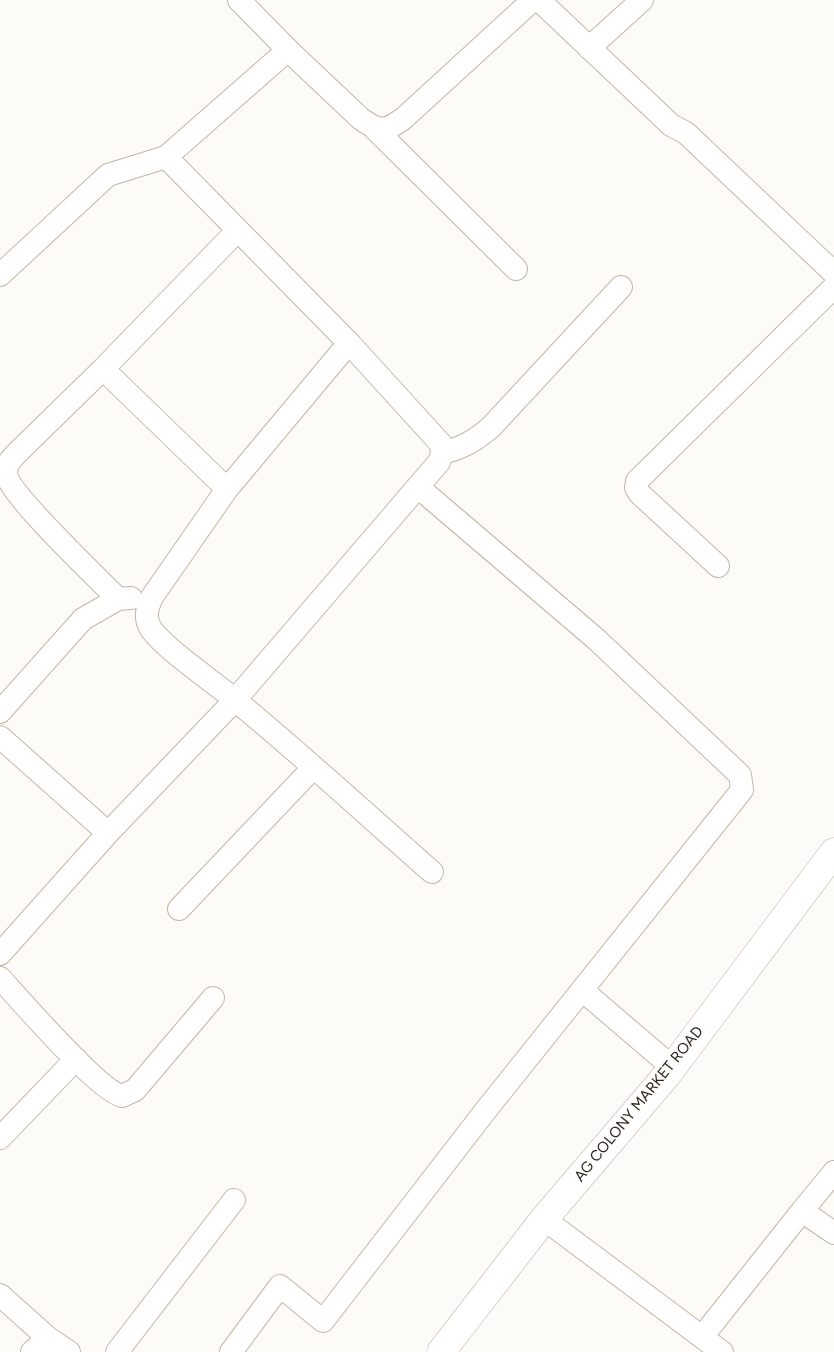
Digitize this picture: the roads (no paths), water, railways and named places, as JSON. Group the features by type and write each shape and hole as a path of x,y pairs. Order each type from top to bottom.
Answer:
{"street":[{"path":"239,0 288,50 362,120 375,128 516,269"},
{"path":"375,128 385,130 404,118 533,0"},
{"path":"539,0 671,125 686,133 834,273"},
{"path":"589,48 642,0"},
{"path":"0,275 108,175 166,157 288,50"},
{"path":"0,954 108,833 235,700 439,462 442,453 441,444 432,433 349,343 166,157"},
{"path":"118,599 35,513 6,491 6,473 9,460 103,369 238,230"},
{"path":"442,453 461,448 477,440 491,428 621,287"},
{"path":"718,566 640,494 636,488 637,481 834,287"},
{"path":"349,343 227,489 152,597 146,608 147,620 152,629 165,643 235,700 432,872"},
{"path":"103,369 227,489"},
{"path":"231,1352 280,1286 323,1321 486,1110 742,790 740,775 596,639 418,487"},
{"path":"0,712 83,619 118,599 152,597"},
{"path":"0,736 108,833"},
{"path":"179,909 313,768"},
{"name":"AG COLONY MARKET ROAD","path":"441,1352 544,1219 672,1067 830,867"},
{"path":"0,978 76,1059 110,1092 122,1096 128,1095 135,1090 213,998"},
{"path":"582,990 672,1067"},
{"path":"0,1138 76,1059"},
{"path":"702,1337 834,1172"},
{"path":"117,1352 234,1200"},
{"path":"802,1210 834,1233"},
{"path":"544,1219 722,1352"},
{"path":"0,1295 40,1345 69,1352"}]}
